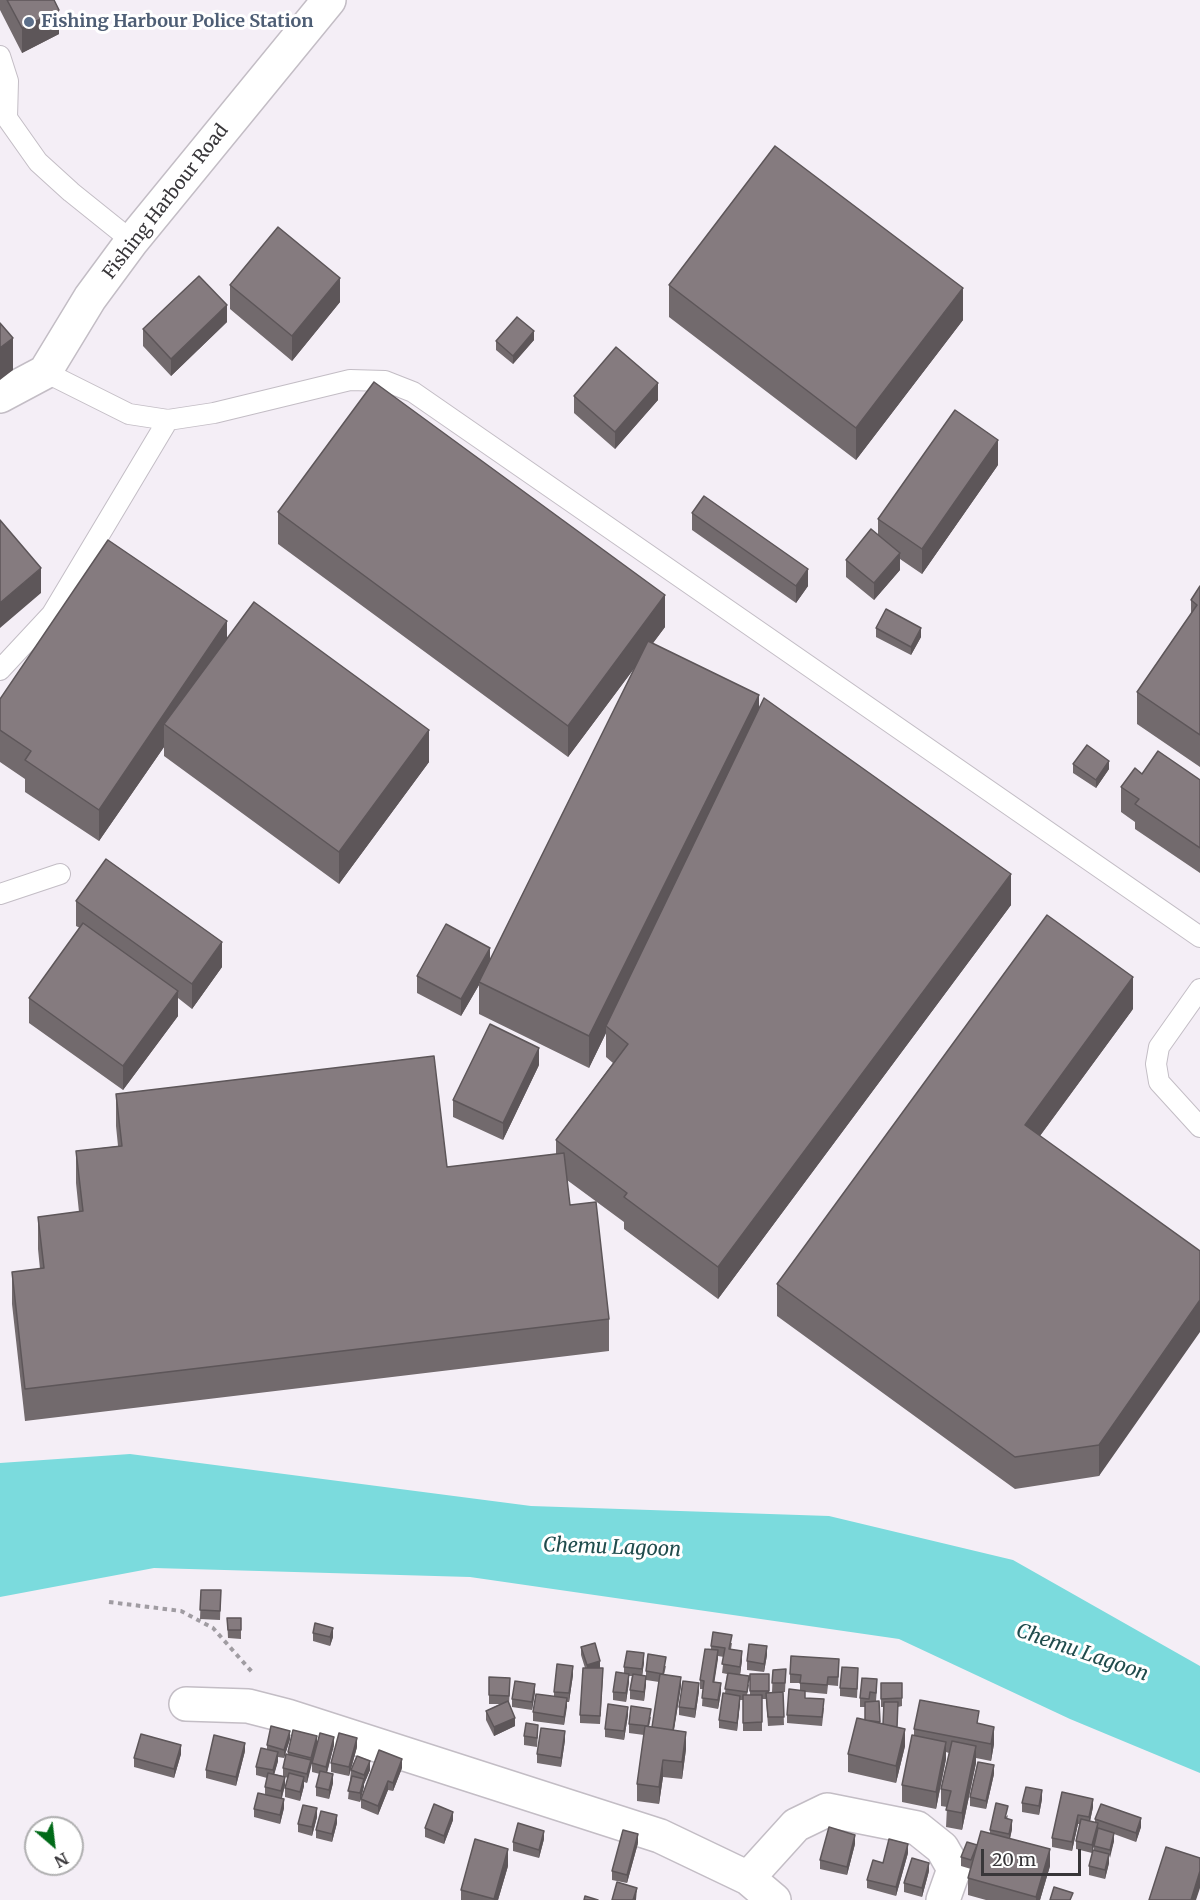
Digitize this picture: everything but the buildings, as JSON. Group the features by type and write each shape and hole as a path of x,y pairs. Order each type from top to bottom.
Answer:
{"street":[{"name":"Fishing Harbour Road","path":"45,372 90,298 132,241 329,0"},
{"path":"0,396 45,372"},
{"path":"186,1704 248,1706 296,1718 660,1836 748,1878 774,1900"},
{"path":"748,1878 796,1825 827,1810 916,1828 942,1848 954,1869 943,1900"}],"lane":[{"path":"0,56 9,81 3,116 38,162 132,241"},
{"path":"45,372 129,414 168,420 214,414 350,380 385,381 413,392 1200,937"},
{"path":"0,670 52,614 168,420"},
{"path":"0,894 60,874"},
{"path":"1200,989 1159,1047 1156,1064 1159,1082 1200,1128"}],"path":[{"path":"109,1602 181,1611 213,1628 259,1678"}],"water":[{"name":"Chemu Lagoon","path":"130,1454 531,1506 829,1516 1013,1560 1200,1666 1200,1773 1070,1719 899,1639 470,1577 154,1568 0,1597 0,1463"}],"place":[{"name":"Fishing Harbour Police Station","path":"29,22"}]}
